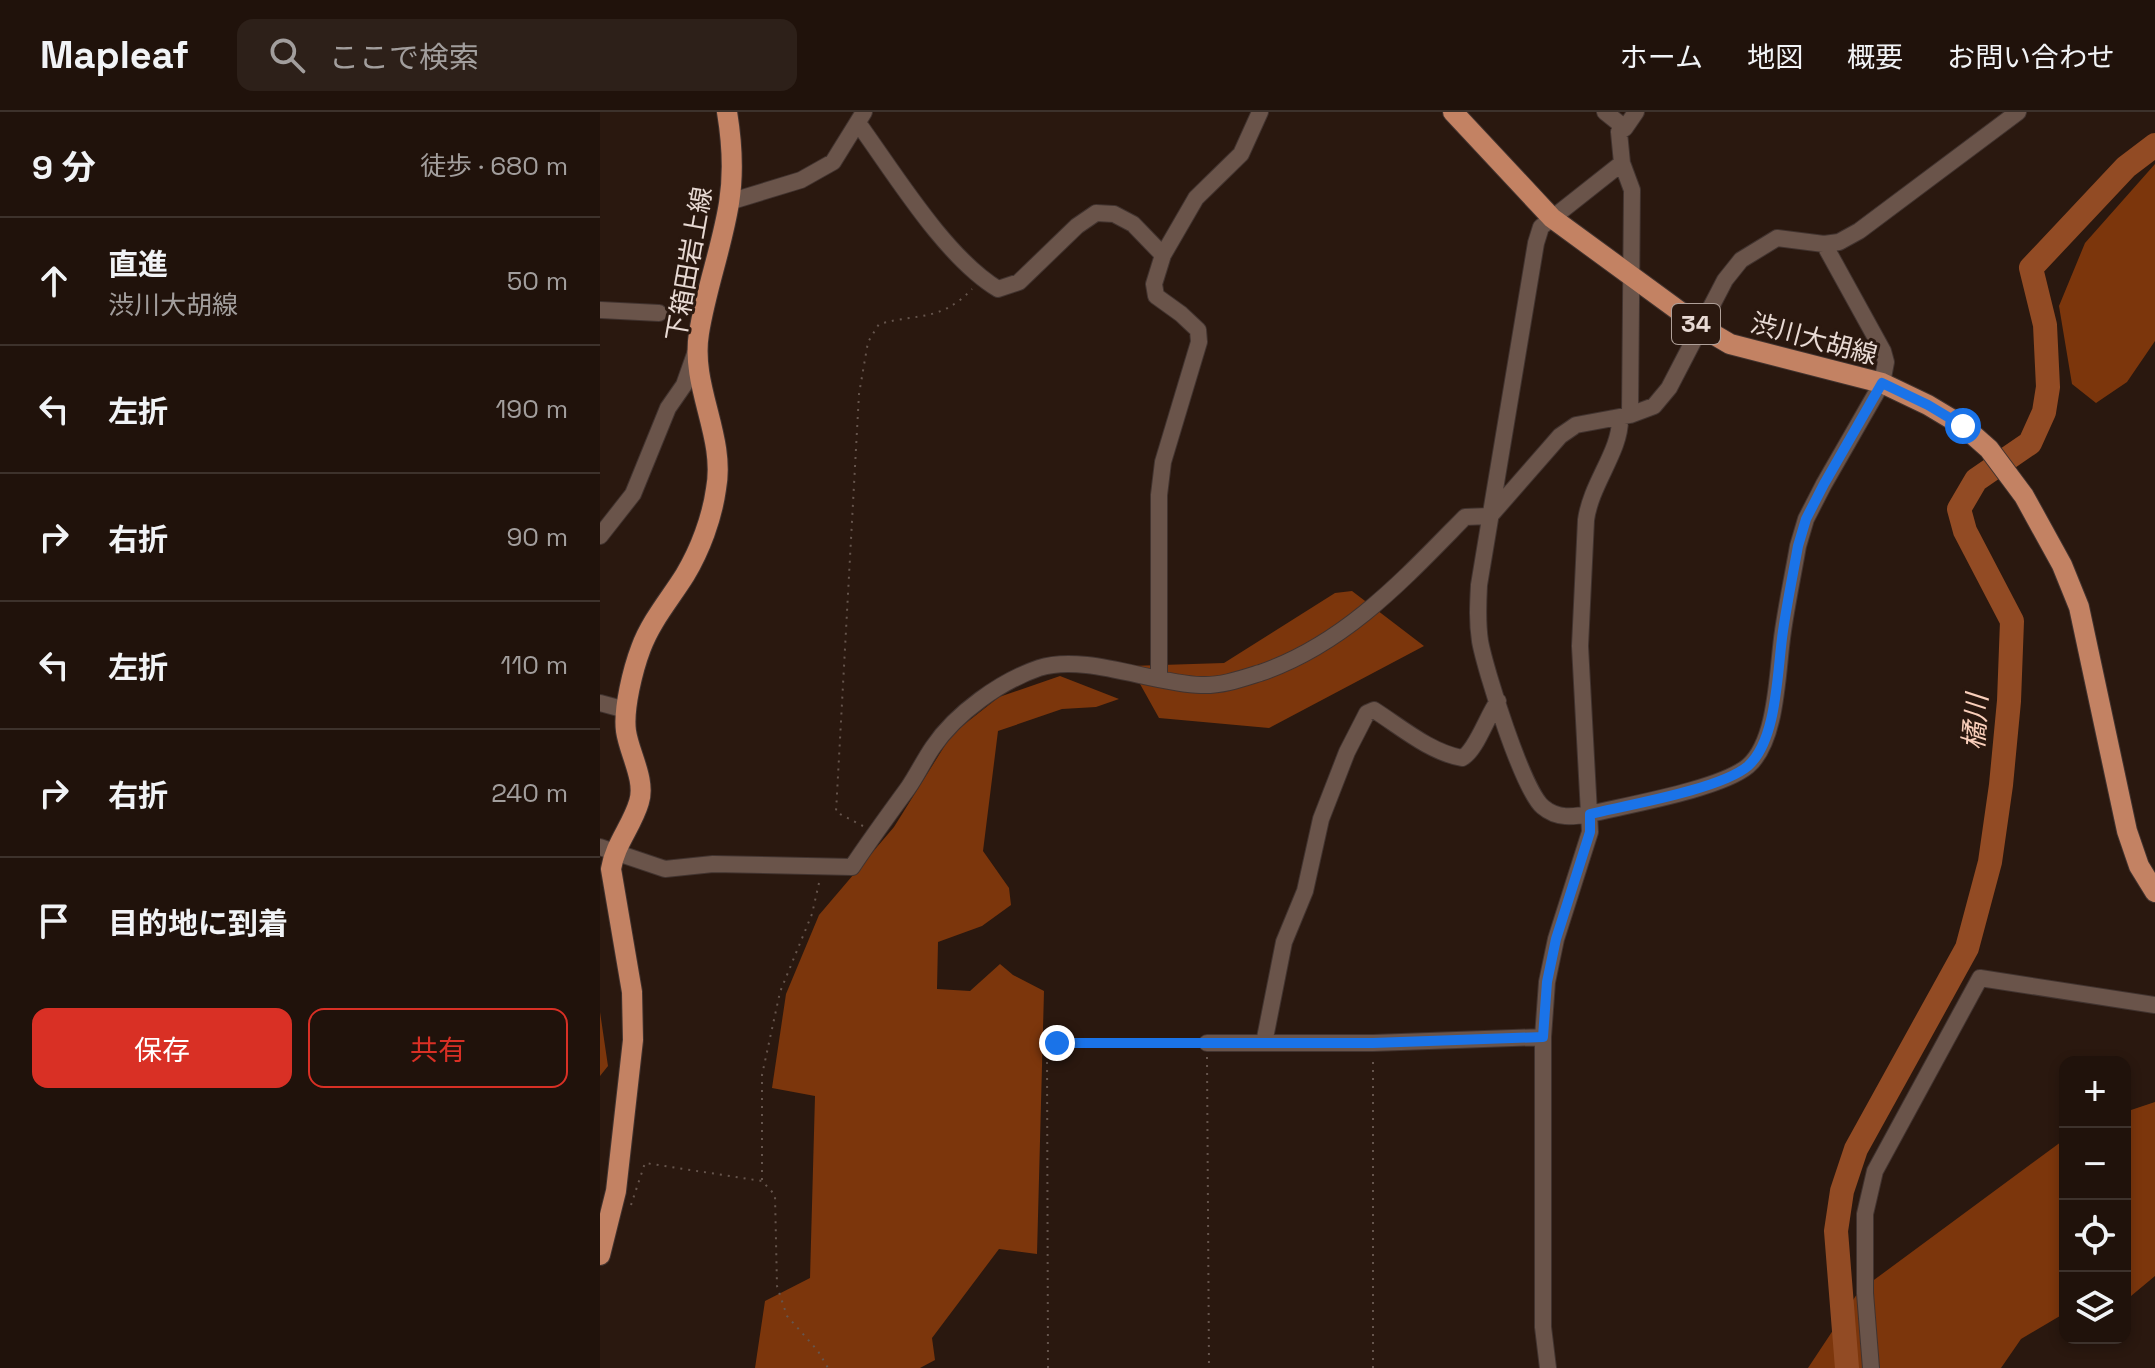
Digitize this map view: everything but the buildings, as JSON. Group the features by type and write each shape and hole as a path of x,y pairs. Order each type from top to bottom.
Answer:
{"main road":[{"name":"下箱田岩上線","path":"600,1255 616,1191 633,1040 632,992 607,850 639,802 640,786 626,732 626,710 642,645 687,572 716,494 715,440 701,384 698,347 729,202 733,147 727,112"},
{"name":"渋川大胡線","path":"1453,112 1552,218 1701,327 1730,344 1882,383 1952,419 1989,449 2024,496 2062,565 2079,607 2127,831 2139,866 2155,892"}],"street":[{"path":"1159,678 1163,462 1199,342 1198,330 1156,296 1154,284 1163,255 1196,198 1241,154 1260,112"},
{"path":"1605,112 1625,128"},
{"path":"1548,1368 1543,1327 1543,1037 1547,982 1556,939 1590,832 1580,646 1586,520 1589,499 1621,434 1625,417 1633,278 1632,190 1622,163 1619,132 1636,112"},
{"path":"607,850 665,869 713,864 852,867 935,744 953,724 1012,680 1042,667 1078,665 1201,685 1234,681 1274,668 1323,643 1389,595 1465,517 1490,516 1560,436 1576,425 1625,417 1654,406 1669,388 1725,280 1741,260 1777,238 1824,244 1839,242 1859,231 2018,112"},
{"path":"729,202 801,180 833,162 861,117 924,217 981,279 998,289 1019,282 1077,226 1096,213 1114,214 1133,224 1163,255"},
{"path":"1622,163 1541,227 1479,585 1477,618 1484,664 1526,784 1542,806 1557,816 1590,814 1706,785 1732,776 1748,765 1759,752 1771,719 1798,546 1806,519 1882,383 1886,362 1883,351 1824,244"},
{"path":"600,310 659,313"},
{"path":"600,536 633,494 668,408 684,385 698,347"},
{"path":"1264,1043 1284,942 1305,891 1321,819 1347,752 1367,713 1374,710 1424,743 1462,758 1469,754 1488,714 1498,701"},
{"path":"600,703 626,710"},
{"path":"1871,1368 1865,1293 1865,1214 1875,1171 1980,978 2155,1005"},
{"path":"1207,1043 1373,1043 1543,1037"}],"path":[{"path":"875,833 836,812 859,394 863,368 868,342 879,324 925,317 955,305 981,279"},
{"path":"762,1181 762,1075 780,992 812,914 823,867"},
{"path":"1048,1368 1047,1054 1057,1043 1207,1043 1209,1368"},
{"path":"1373,1043 1373,1368"},
{"path":"631,1206 645,1163 762,1181 775,1195 777,1286 787,1316 818,1351 828,1368"}],"shaded area":[{"path":"2155,164 2155,341 2127,382 2096,403 2072,384 2059,306 2085,243"},
{"path":"1352,591 1424,646 1269,728 1159,718 1130,666 1224,663 1335,593"},
{"path":"1060,676 1119,699 1096,707 1062,709 998,731 983,851 1009,888 1011,905 982,926 938,942 937,989 970,991 1000,964 1013,975 1044,991 1037,1254 999,1249 932,1338 935,1360 920,1368 755,1368 765,1301 810,1278 815,1096 772,1088 786,994 819,915 894,827 952,734 999,697"},
{"path":"600,1012 608,1066 600,1076"},
{"path":"2155,1102 2155,1276 2131,1296 2131,1128 2131,1110"},
{"path":"2059,1143 2059,1317 2021,1339 2001,1368 1808,1368 1859,1291"}],"waterway":[{"name":"橘川","path":"1847,1368 1836,1231 1842,1191 1856,1149 1967,948 1990,862 2001,785 2012,621 1965,531 1959,509 1976,480 2030,443 2044,412 2048,387 2045,325 2031,268 2126,167 2155,145"}],"route":[{"path":"1057,1043 1373,1043 1543,1037 1547,982 1556,939 1590,832 1590,814 1732,776 1748,765 1759,752 1771,719 1783,629 1806,519 1882,383 1963,426"}]}
